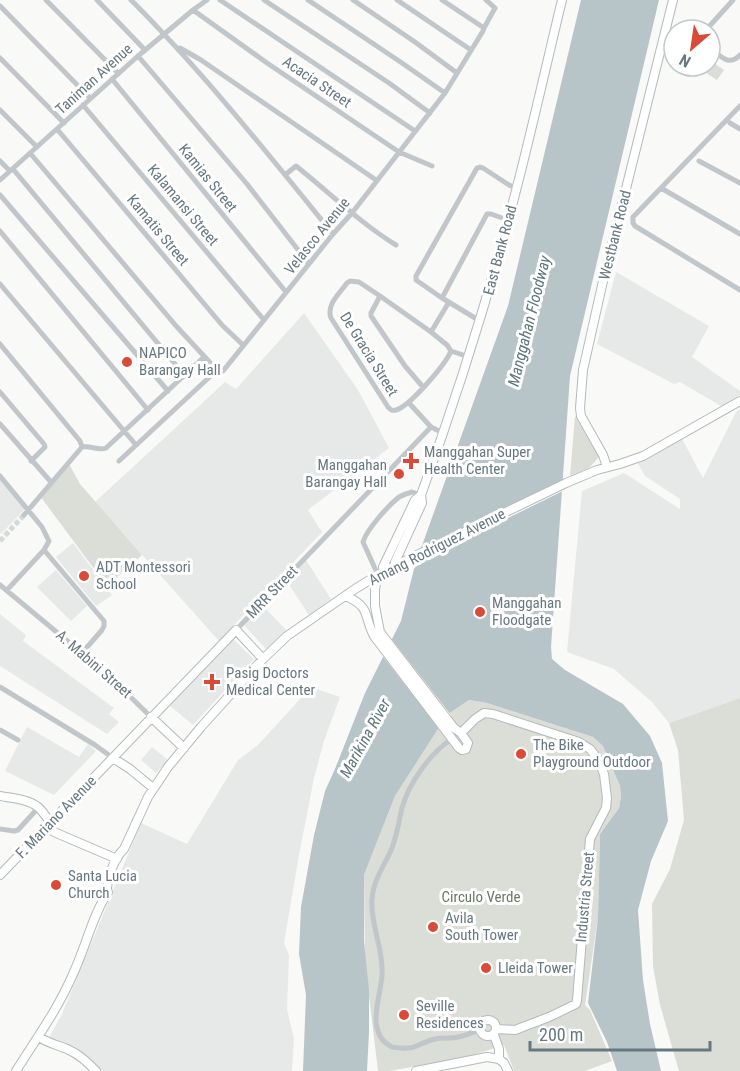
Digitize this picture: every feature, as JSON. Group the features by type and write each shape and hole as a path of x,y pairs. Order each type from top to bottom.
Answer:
{"street":[{"path":"46,0 118,73"},
{"path":"97,0 145,50"},
{"path":"131,0 165,33 333,234"},
{"name":"Taniman Avenue","path":"0,180 118,73 207,0"},
{"path":"220,0 415,131"},
{"path":"264,0 430,113"},
{"path":"308,0 445,93"},
{"path":"353,0 416,42 457,73"},
{"path":"397,0 471,50"},
{"path":"442,0 484,28"},
{"name":"Velasco Avenue","path":"217,370 223,371 352,213 445,93 495,8 486,0"},
{"name":"East Bank Road","path":"377,634 375,589 415,500 421,495 469,357 508,220 562,0"},
{"name":"Westbank Road","path":"607,467 603,455 581,416 581,385 584,364 673,0"},
{"path":"717,18 733,0"},
{"path":"0,6 90,98"},
{"name":"Acacia Street","path":"193,10 399,152 432,166"},
{"path":"176,46 201,60 376,180"},
{"path":"722,56 730,61 740,55"},
{"path":"138,56 247,184 309,264"},
{"path":"0,58 64,123"},
{"name":"Kamias Street","path":"112,79 286,292"},
{"name":"Kalamansi Street","path":"83,105 264,320"},
{"path":"740,106 633,217 635,226 740,290"},
{"path":"0,110 37,147"},
{"path":"730,123 740,129"},
{"name":"Kamatis Street","path":"57,129 222,325 243,345"},
{"path":"30,153 177,327 217,370 119,461"},
{"path":"0,161 11,170 185,376"},
{"path":"699,161 740,183"},
{"path":"285,175 296,166 325,188 374,232 396,245"},
{"path":"480,321 416,280 416,276 477,168 483,168 516,188"},
{"path":"662,188 740,234"},
{"path":"0,195 168,391"},
{"path":"442,298 487,214 508,220"},
{"path":"620,214 633,217"},
{"path":"0,231 148,410"},
{"name":"De Gracia Street","path":"350,281 359,282 380,296 431,332 452,351 443,366 409,403 396,410 388,407 328,311 350,281"},
{"path":"0,284 136,445"},
{"path":"380,296 371,316 405,366 423,387"},
{"path":"431,332 449,303"},
{"path":"0,345 80,441 82,447"},
{"path":"452,351 469,357"},
{"path":"26,512 82,447 103,450 204,357"},
{"path":"0,392 45,444 44,450 31,461"},
{"name":"Amang Rodriguez Avenue","path":"16,1071 58,1004 73,975 117,860 153,788 184,748 262,659 287,636 381,573 566,483 597,470 643,456 740,401"},
{"path":"409,403 431,427 443,433"},
{"path":"0,424 51,482"},
{"name":"MRR Street","path":"113,758 431,427"},
{"path":"0,476 26,512 42,528 49,541 44,550 7,590"},
{"path":"381,573 363,542 365,535 400,496 412,492 421,495"},
{"name":"East Bank Road","path":"395,566 423,503 421,495"},
{"path":"44,550 104,621 102,630 82,653"},
{"name":"A. Mabini Street","path":"0,585 132,697 184,748"},
{"path":"355,590 365,608 370,630 377,634 453,733 414,782 403,807 394,843 375,881 372,908 382,959 376,1026 384,1040 392,1047 409,1049 438,1038 456,1038 480,1030"},
{"path":"346,596 356,600 365,608"},
{"path":"365,608 369,604 375,606"},
{"path":"236,630 262,659"},
{"path":"0,687 95,745 153,788"},
{"name":"Industria Street","path":"453,733 484,712 579,742 590,749 598,759 606,785 606,808 590,839 576,1004 515,1030 495,1032"},
{"path":"0,730 18,740"},
{"name":"F. Mariano Avenue","path":"0,875 113,758"},
{"path":"0,796 25,801 38,808 54,832 117,860"},
{"path":"0,828 18,830 38,808"},
{"name":"Amang Rodriguez Avenue","path":"105,895 111,887 124,855 124,849"},
{"path":"495,1032 488,1037 484,1036 480,1030 482,1022 488,1020 493,1022 499,1049 499,1059"},
{"path":"39,1036 73,1052 96,1071"},
{"path":"418,1071 487,1057 499,1059 508,1071"}],"shaded area":[{"path":"616,272 709,326 692,357 740,391 740,397 721,406 680,382 674,384 597,344"},
{"path":"304,313 358,390 389,448 308,510 322,532 219,641 95,502 225,382 236,389"},
{"path":"740,409 740,698 669,723 652,702 614,669 567,652 582,491 624,473 680,509 680,499 645,476 637,462 681,437 703,478 736,412"},
{"path":"0,479 25,509 1,534 0,532"},
{"name":"ADT Montessori School","path":"73,543 112,595 96,606 56,557"},
{"path":"306,560 331,599 309,615 286,580"},
{"name":"ADT Montessori School","path":"56,570 87,606 71,621 37,587"},
{"path":"263,606 288,632 266,649 243,624"},
{"path":"0,614 26,635 23,641 114,708 109,714 119,722 107,734 0,666"},
{"name":"Pasig Doctors Medical Center","path":"231,637 254,659 193,725 169,705"},
{"path":"311,687 340,697 314,778 284,943 289,955 287,1009 294,1039 292,1071 100,1071 75,1047 49,1038 62,1014 141,823 187,844 238,760 258,745"},
{"path":"27,727 79,757 88,744 96,751 54,795 5,771"},
{"path":"152,747 168,760 156,773 141,760"}],"green space":[{"path":"575,416 599,457 589,468 570,476"},
{"path":"68,462 80,484 142,555 107,586 40,496"},
{"path":"740,698 740,1071 679,1071 660,1005 653,966 652,904 670,869 684,820 678,750 669,723"},
{"name":"Circulo Verde","path":"469,700 487,703 593,737 603,746 620,786 619,808 600,834 598,917 585,1005 590,1010 612,1061 585,1071 514,1071 504,1045 470,1056 390,1071 378,1071 365,963 364,875 395,796 447,715"}],"water":[{"path":"581,0 659,0 570,376 551,647 552,659 565,670 623,704 650,736 662,763 668,821 651,861 638,910 643,980 661,1071 617,1071 607,1042 588,1003 598,917 600,834 619,808 621,797 620,786 603,746 593,737 487,703 469,700 447,715 395,796 364,875 364,941 369,990 367,1071 303,1071 306,995 299,954 301,907 314,835 325,791 365,693 401,621 415,565 508,306"}],"pier":[{"path":"566,478 565,490 412,565 416,551"},
{"path":"390,637 451,715 440,730 381,654"}],"tunnel":[{"path":"0,541 24,515"}],"place":[{"name":"NAPICO Barangay Hall","path":"127,362"},
{"name":"Manggahan Super Health Center","path":"411,461"},
{"name":"Manggahan Barangay Hall","path":"399,474"},
{"name":"ADT Montessori School","path":"84,576"},
{"name":"Manggahan Floodgate","path":"480,612"},
{"name":"Pasig Doctors Medical Center","path":"212,682"},
{"name":"The Bike Playground Outdoor","path":"521,754"},
{"name":"Santa Lucia Church","path":"56,885"},
{"name":"Avila South Tower","path":"433,927"},
{"name":"Lleida Tower","path":"486,968"},
{"name":"Seville Residences","path":"404,1015"}],"water label":[{"name":"Manggahan Floodway","path":"529,321"},
{"name":"Marikina River","path":"365,738"}]}
